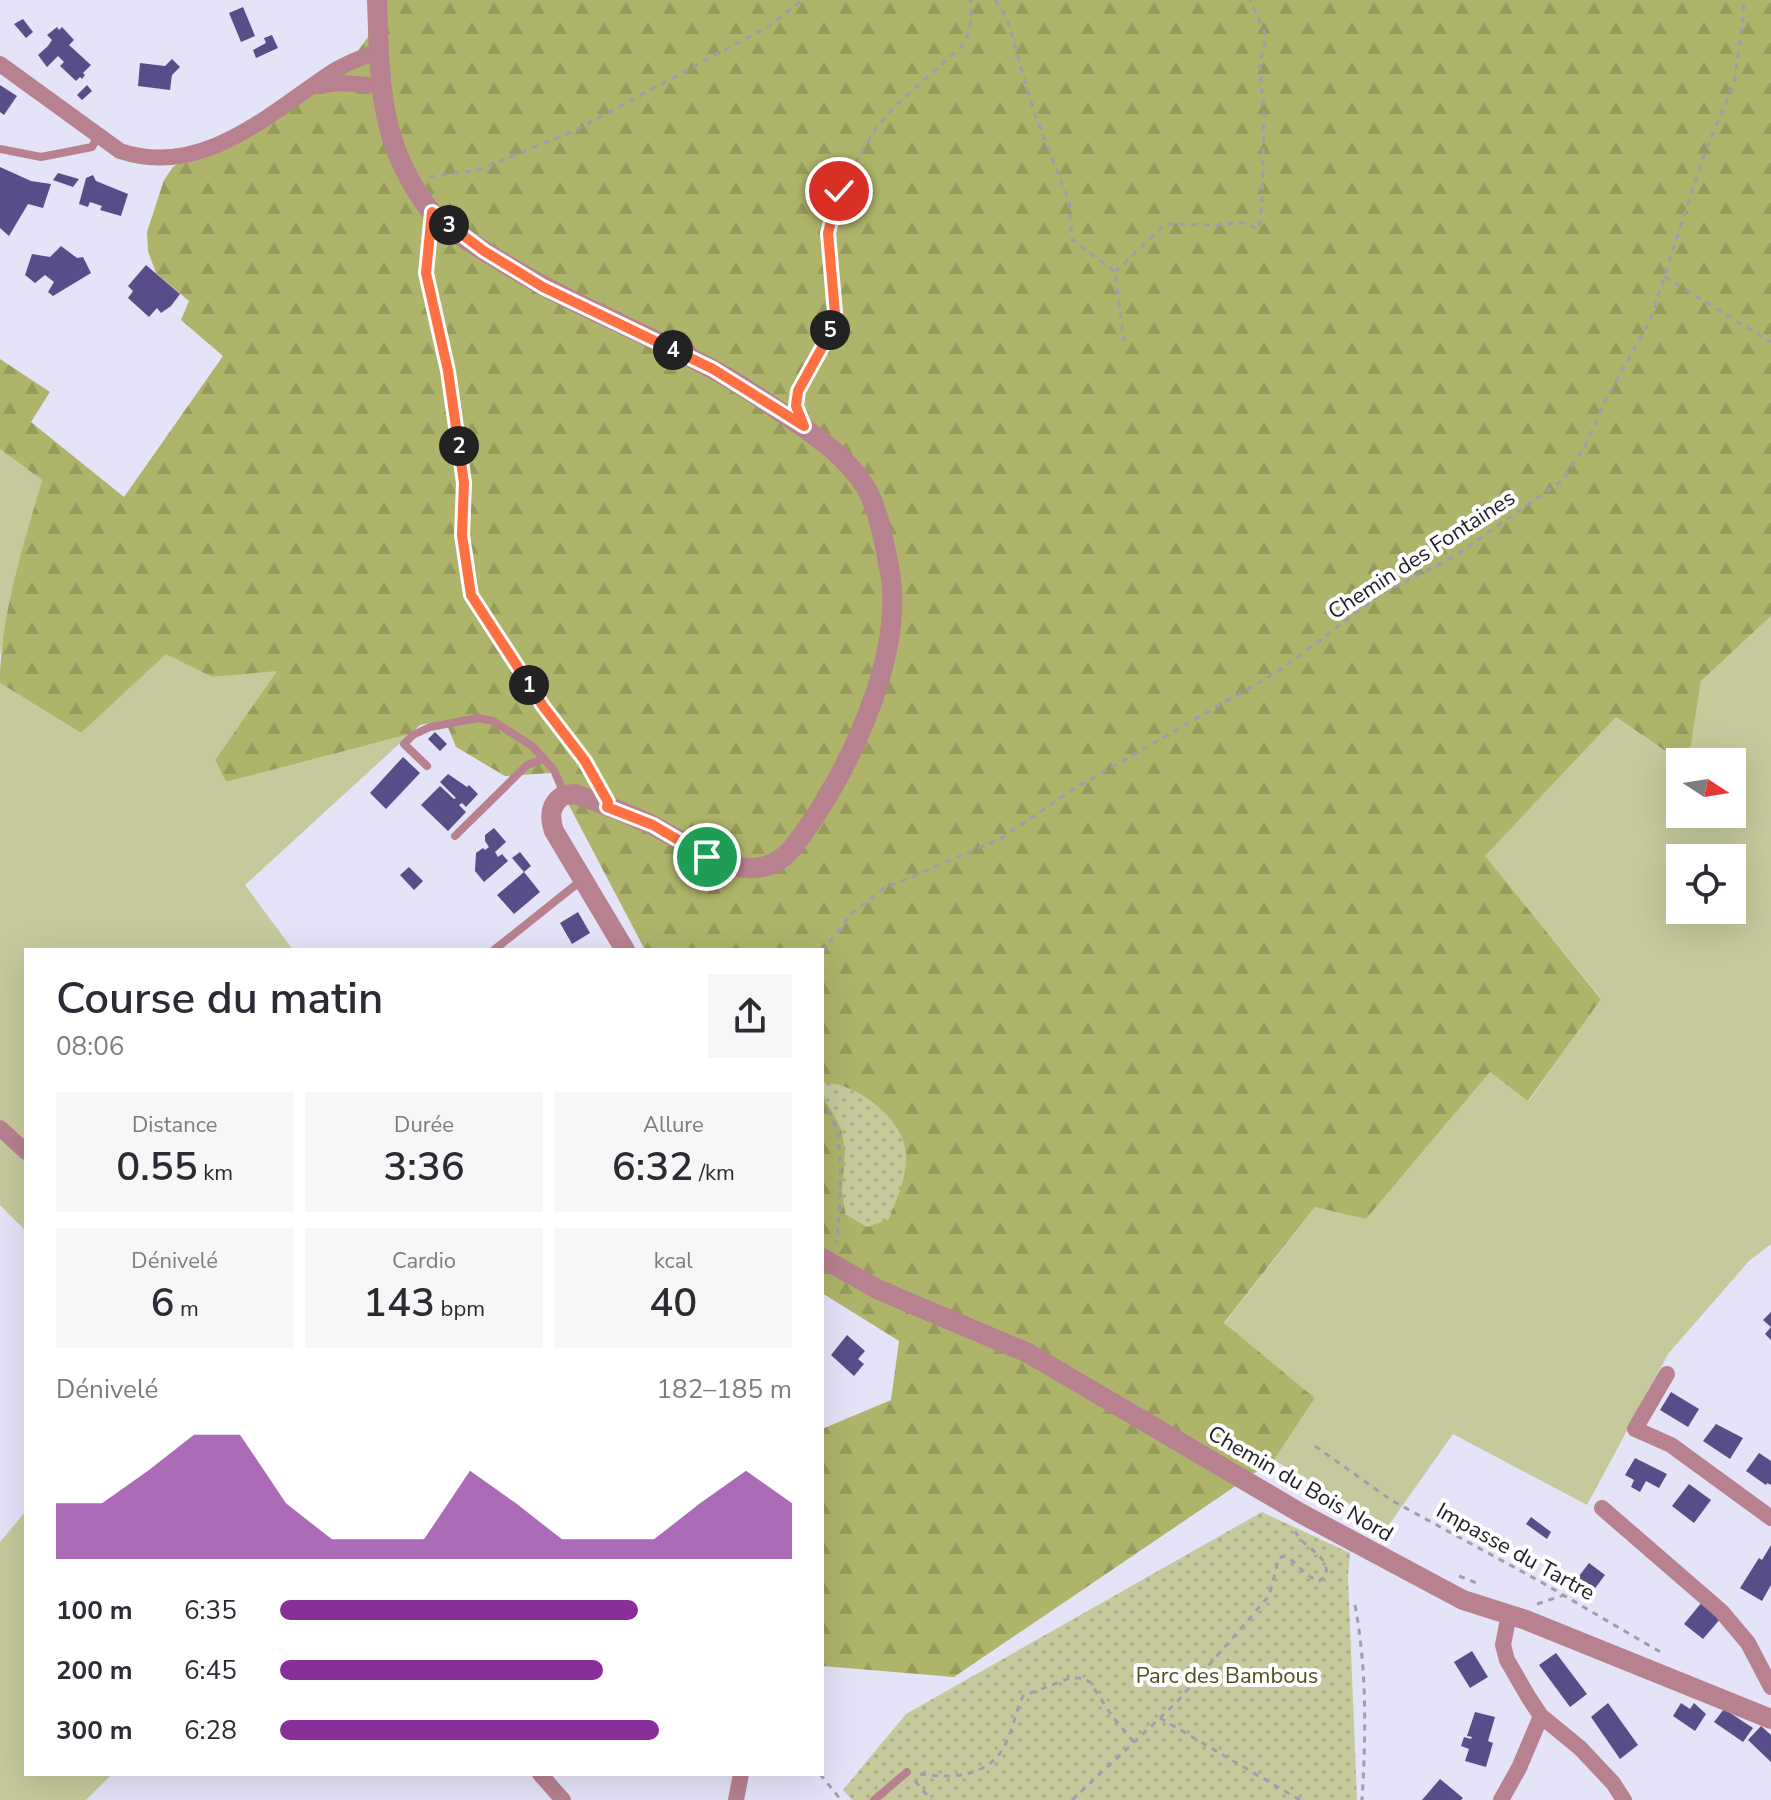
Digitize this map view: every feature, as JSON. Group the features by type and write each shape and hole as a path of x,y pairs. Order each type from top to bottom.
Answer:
{"street":[{"path":"377,0 384,112 397,156 432,212 484,251 543,287 713,369 822,439 848,465 867,491 883,538 892,582 891,633 886,661 868,711 832,789 789,853 770,864 749,869 707,857 653,825 570,794 552,807 550,819 554,831 624,948"},
{"path":"0,64 120,151 140,158 166,159 194,154 226,142 315,86 330,73 379,51"},
{"path":"315,86 340,83 381,86"},
{"path":"0,1128 24,1150"},
{"name":"Chemin du Bois Nord","path":"826,1260 879,1290 1028,1353 1302,1514 1463,1600 1518,1617 1771,1719"},
{"path":"1667,1374 1635,1429 1671,1445 1771,1518"},
{"path":"1602,1508 1721,1611 1748,1643 1771,1687"},
{"path":"1518,1617 1503,1645 1507,1660 1541,1716 1580,1748 1613,1783 1624,1800"},
{"path":"1501,1800 1519,1768 1541,1716"},
{"path":"542,1776 563,1800"},
{"path":"736,1800 741,1776"}],"lane":[{"path":"0,149 41,157 92,147 98,136"},
{"path":"427,766 404,744 413,735 430,727 478,718 493,721 520,737 554,770 570,794"},
{"path":"455,836 527,765 544,759"},
{"path":"496,948 583,878"},
{"path":"874,1800 908,1772"}],"path":[{"path":"410,180 478,170 574,131 769,26 802,0"},
{"path":"804,426 796,406 798,391 829,335 835,313 828,233 839,191 876,128 894,107 961,47 969,34 972,15 970,0"},
{"path":"995,0 1006,16 1035,115 1069,201 1072,239 1115,272 1125,348"},
{"path":"1115,272 1165,224 1219,225 1241,222 1259,229 1264,116 1260,66 1266,36 1250,0"},
{"name":"Chemin des Fontaines","path":"824,949 851,914 883,889 1000,839 1072,790 1279,671 1381,594 1453,557 1563,480 1586,444 1606,399 1650,321 1703,157 1734,84 1743,0"},
{"path":"432,212 426,273 448,371 464,483 462,535 471,595 543,706 585,761 608,802 607,807"},
{"path":"1664,276 1771,342"},
{"path":"824,1104 836,1128 838,1143 839,1223 834,1255 826,1260"},
{"name":"Impasse du Tartre","path":"1315,1446 1391,1500 1564,1595 1663,1654"},
{"path":"1072,1800 1160,1718 1269,1596 1279,1558 1285,1556 1295,1561 1310,1578 1319,1581 1326,1576 1324,1560 1295,1535 1294,1529 1302,1514"},
{"path":"1518,1617 1536,1605 1564,1595"},
{"path":"1355,1605 1361,1641 1364,1707 1362,1800"},
{"path":"908,1772 947,1778 985,1769 1006,1744 1023,1696 1070,1678 1090,1682 1134,1742"},
{"path":"1160,1718 1300,1800"},
{"path":"908,1772 931,1800"},
{"path":"822,1776 841,1800"}],"green space":[{"path":"369,0 1771,0 1771,616 1701,681 1688,748 1666,748 1666,752 1616,717 1485,856 1601,999 1528,1101 1490,1072 1366,1219 1315,1207 1224,1323 1315,1398 1274,1460 954,1677 824,1666 824,1428 891,1400 899,1341 824,1294 824,948 644,948 552,773 505,776 456,747 445,720 420,725 410,734 226,782 215,760 277,671 212,677 166,654 81,733 0,683 9,607 42,480 0,449 0,359 50,392 31,422 124,497 223,356 181,320 189,301 156,273 148,251 147,232 164,180 173,167 205,143 273,109 352,59 368,37"},
{"path":"0,449 42,480 23,548 0,655"},
{"path":"1771,616 1771,1244 1749,1261 1668,1354 1587,1505 1453,1434 1388,1526 1274,1460 1315,1398 1224,1324 1316,1206 1366,1219 1490,1072 1529,1101 1601,998 1484,856 1616,717 1666,752 1666,828 1746,828 1746,748 1688,748 1691,744 1701,681"},
{"path":"166,653 212,677 278,670 215,760 226,782 410,734 245,885 292,948 24,948 24,1229 0,1205 0,683 81,733"},
{"path":"824,1083 849,1088 887,1115 903,1140 905,1170 889,1219 867,1227 845,1214 842,1191 845,1150 841,1129 825,1099"},
{"name":"Parc des Bambous","path":"1262,1512 1350,1553 1348,1577 1357,1800 852,1800 843,1790 906,1714"},
{"path":"24,1513 24,1776 110,1776 86,1800 0,1800 0,1542"}],"building":[{"path":"243,7 255,36 241,42 229,13"},
{"path":"23,19 33,32 26,38 14,24"},
{"path":"57,27 59,30 62,27 74,40 69,45 91,65 83,73 82,79 80,77 76,81 60,66 64,62 58,56 47,67 38,55 52,40 47,35"},
{"path":"272,35 278,48 256,58 253,50 266,43 264,38"},
{"path":"172,59 180,67 172,75 170,90 138,86 140,63 165,66"},
{"path":"0,85 17,96 4,115 0,112"},
{"path":"87,85 92,91 82,100 77,95"},
{"path":"0,167 31,181 51,184 43,208 28,204 9,236 0,228"},
{"path":"58,173 79,179 73,187 53,180"},
{"path":"93,175 96,181 128,194 121,216 100,210 102,206 90,202 88,207 79,204 86,178"},
{"path":"61,246 77,258 83,257 91,273 53,296 48,292 54,282 45,275 35,283 25,275 32,254 50,257"},
{"path":"146,265 180,294 171,306 161,313 157,308 149,317 128,298 133,291 128,286"},
{"path":"435,732 447,744 440,751 428,739"},
{"path":"403,757 420,773 386,809 370,793"},
{"path":"448,774 467,787 469,785 478,794 466,807 462,803 459,805 466,812 448,831 421,805 440,786 456,798 440,782"},
{"path":"494,828 506,842 495,852 498,857 502,854 508,861 484,882 475,871 476,853 489,847 485,835"},
{"path":"520,852 531,866 524,872 512,858"},
{"path":"409,867 423,881 414,890 400,875"},
{"path":"524,872 540,892 514,914 497,895"},
{"path":"578,912 590,933 572,944 560,923"},
{"path":"1771,1312 1771,1327 1763,1320"},
{"path":"847,1335 865,1351 858,1359 864,1364 854,1376 831,1355"},
{"path":"1671,1392 1699,1409 1688,1427 1660,1410"},
{"path":"1716,1424 1743,1438 1730,1459 1703,1441"},
{"path":"1759,1453 1771,1461 1771,1485 1766,1485 1746,1471"},
{"path":"1635,1458 1667,1474 1659,1488 1646,1481 1640,1492 1631,1487 1634,1480 1625,1475"},
{"path":"1689,1484 1711,1500 1694,1523 1672,1506"},
{"path":"1531,1517 1551,1532 1547,1539 1526,1524"},
{"path":"1771,1545 1771,1585 1762,1601 1740,1588"},
{"path":"1589,1563 1605,1575 1593,1591 1576,1580"},
{"path":"1702,1602 1721,1618 1703,1639 1684,1624"},
{"path":"1472,1651 1488,1677 1470,1688 1454,1662"},
{"path":"1556,1653 1587,1694 1570,1707 1539,1665"},
{"path":"1608,1703 1638,1745 1620,1759 1591,1717"},
{"path":"1681,1703 1690,1709 1694,1703 1706,1714 1695,1731 1673,1716"},
{"path":"1724,1709 1753,1728 1743,1742 1714,1722"},
{"path":"1475,1712 1495,1717 1488,1741 1493,1743 1486,1767 1465,1761 1469,1749 1461,1746 1464,1737 1472,1737 1467,1736"},
{"path":"1761,1726 1771,1735 1771,1762 1748,1740"},
{"path":"1440,1779 1463,1798 1422,1800"}],"route":[{"path":"707,857 653,825 607,807 608,802 585,761 543,706 471,595 462,535 464,483 448,371 426,273 432,212 484,251 543,287 713,369 804,426 796,406 798,391 829,335 835,313 828,233 839,191"}]}
